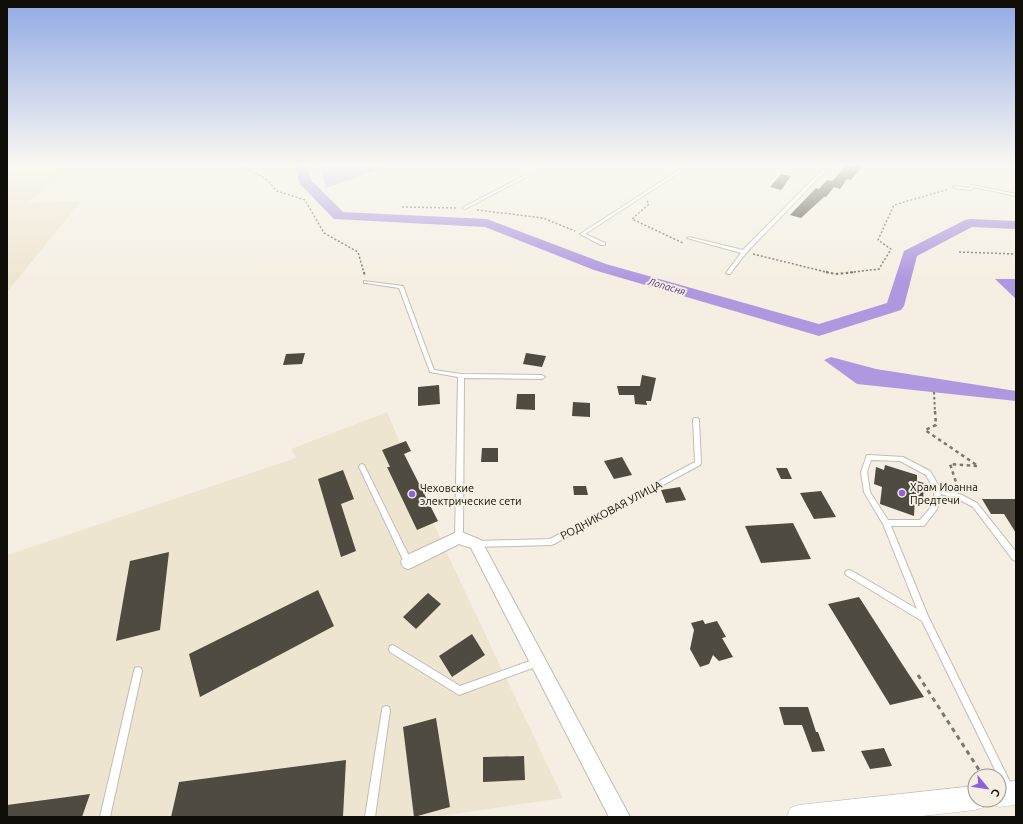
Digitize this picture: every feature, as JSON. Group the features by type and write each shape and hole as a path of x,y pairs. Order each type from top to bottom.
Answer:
{"street":[{"path":"408,562 459,537 476,544 620,817"},
{"path":"799,817 967,799"}],"lane":[{"path":"464,208 473,203"},
{"path":"582,234 629,203"},
{"path":"728,273 744,252 791,203"},
{"path":"582,234 603,244"},
{"path":"689,238 744,252"},
{"path":"366,282 401,287 432,370 461,376 542,378"},
{"path":"459,537 461,376"},
{"name":"РОДНИКОВАЯ УЛИЦА","path":"476,544 551,542 698,463 696,420"},
{"path":"886,523 922,523 935,508 938,490 928,473 901,459 870,457 864,472 867,492 886,523 926,618 1009,794"},
{"path":"362,467 408,562"},
{"path":"938,490 960,497 975,505 1016,558"},
{"path":"850,573 926,618"},
{"path":"394,649 459,691 539,661"},
{"path":"105,817 138,671"},
{"path":"370,817 386,710"}],"path":[{"path":"307,203 324,233 358,252 366,282"},
{"path":"649,203 632,219 688,245 696,240"},
{"path":"744,252 836,274 879,269 891,249 878,240 894,205 899,203"},
{"path":"402,207 464,208 543,218 582,234"},
{"path":"959,252 1016,254"},
{"path":"934,392 936,425 925,430 978,466 950,464 960,497"},
{"path":"918,675 979,768"}],"shaded area":[{"path":"7,203 79,203 7,292"},
{"path":"995,279 1016,279 1016,299"},
{"path":"831,357 876,369 1016,391 1016,401 857,384 824,360"},
{"path":"387,412 444,547 563,798 434,817 7,817 7,555 296,458 291,449"}],"building":[{"path":"801,203 817,203 801,218 790,215"},
{"path":"305,353 302,364 283,365 286,354"},
{"path":"526,353 546,356 542,367 523,364"},
{"path":"642,375 656,378 651,401 646,401 647,405 635,404 634,395 619,395 617,386 640,386"},
{"path":"439,385 440,404 418,406 418,387"},
{"path":"517,394 535,394 535,410 516,409"},
{"path":"573,402 590,403 590,417 572,416"},
{"name":"Чеховские электрические сети","path":"406,441 411,451 404,454 438,521 417,530 387,467 390,467 382,450"},
{"path":"482,448 498,448 498,462 481,462"},
{"path":"622,457 632,475 614,479 604,461"},
{"name":"Храм Иоанна Предтечи","path":"885,465 917,475 917,481 924,483 923,501 915,498 914,516 880,504 882,487 874,484 876,467 884,470"},
{"path":"776,468 787,468 792,479 781,479"},
{"path":"343,470 354,499 341,504 356,551 341,557 318,479"},
{"path":"573,486 586,486 588,495 574,495"},
{"path":"680,487 686,500 666,503 661,490"},
{"path":"821,491 836,517 814,519 800,493"},
{"path":"982,499 1016,499 1016,533 1004,514 991,514"},
{"path":"793,523 811,559 761,563 745,526"},
{"path":"169,552 160,630 116,641 130,561"},
{"path":"318,590 334,626 200,697 189,654"},
{"path":"428,593 441,604 416,629 403,617"},
{"path":"859,597 924,697 890,705 828,604"},
{"path":"703,620 705,624 717,621 726,637 722,638 733,657 719,661 713,655 709,664 700,667 690,649 694,630 691,623"},
{"path":"472,634 485,655 452,677 439,656"},
{"path":"779,707 808,707 816,732 818,732 825,751 812,752 802,725 784,725"},
{"path":"436,718 450,807 414,817 403,727"},
{"path":"884,748 892,766 870,769 861,751"},
{"path":"524,756 525,780 483,782 483,757"},
{"path":"346,760 343,817 171,817 179,782"},
{"path":"90,794 82,817 7,817 7,805"}],"waterway":[{"name":"Лопасня","path":"327,203 339,216 487,223 600,267 819,330 895,306 910,254 970,223 1016,225"}],"place":[{"name":"Храм Иоанна Предтечи","path":"902,493"},
{"name":"Чеховские электрические сети","path":"412,494"}]}
